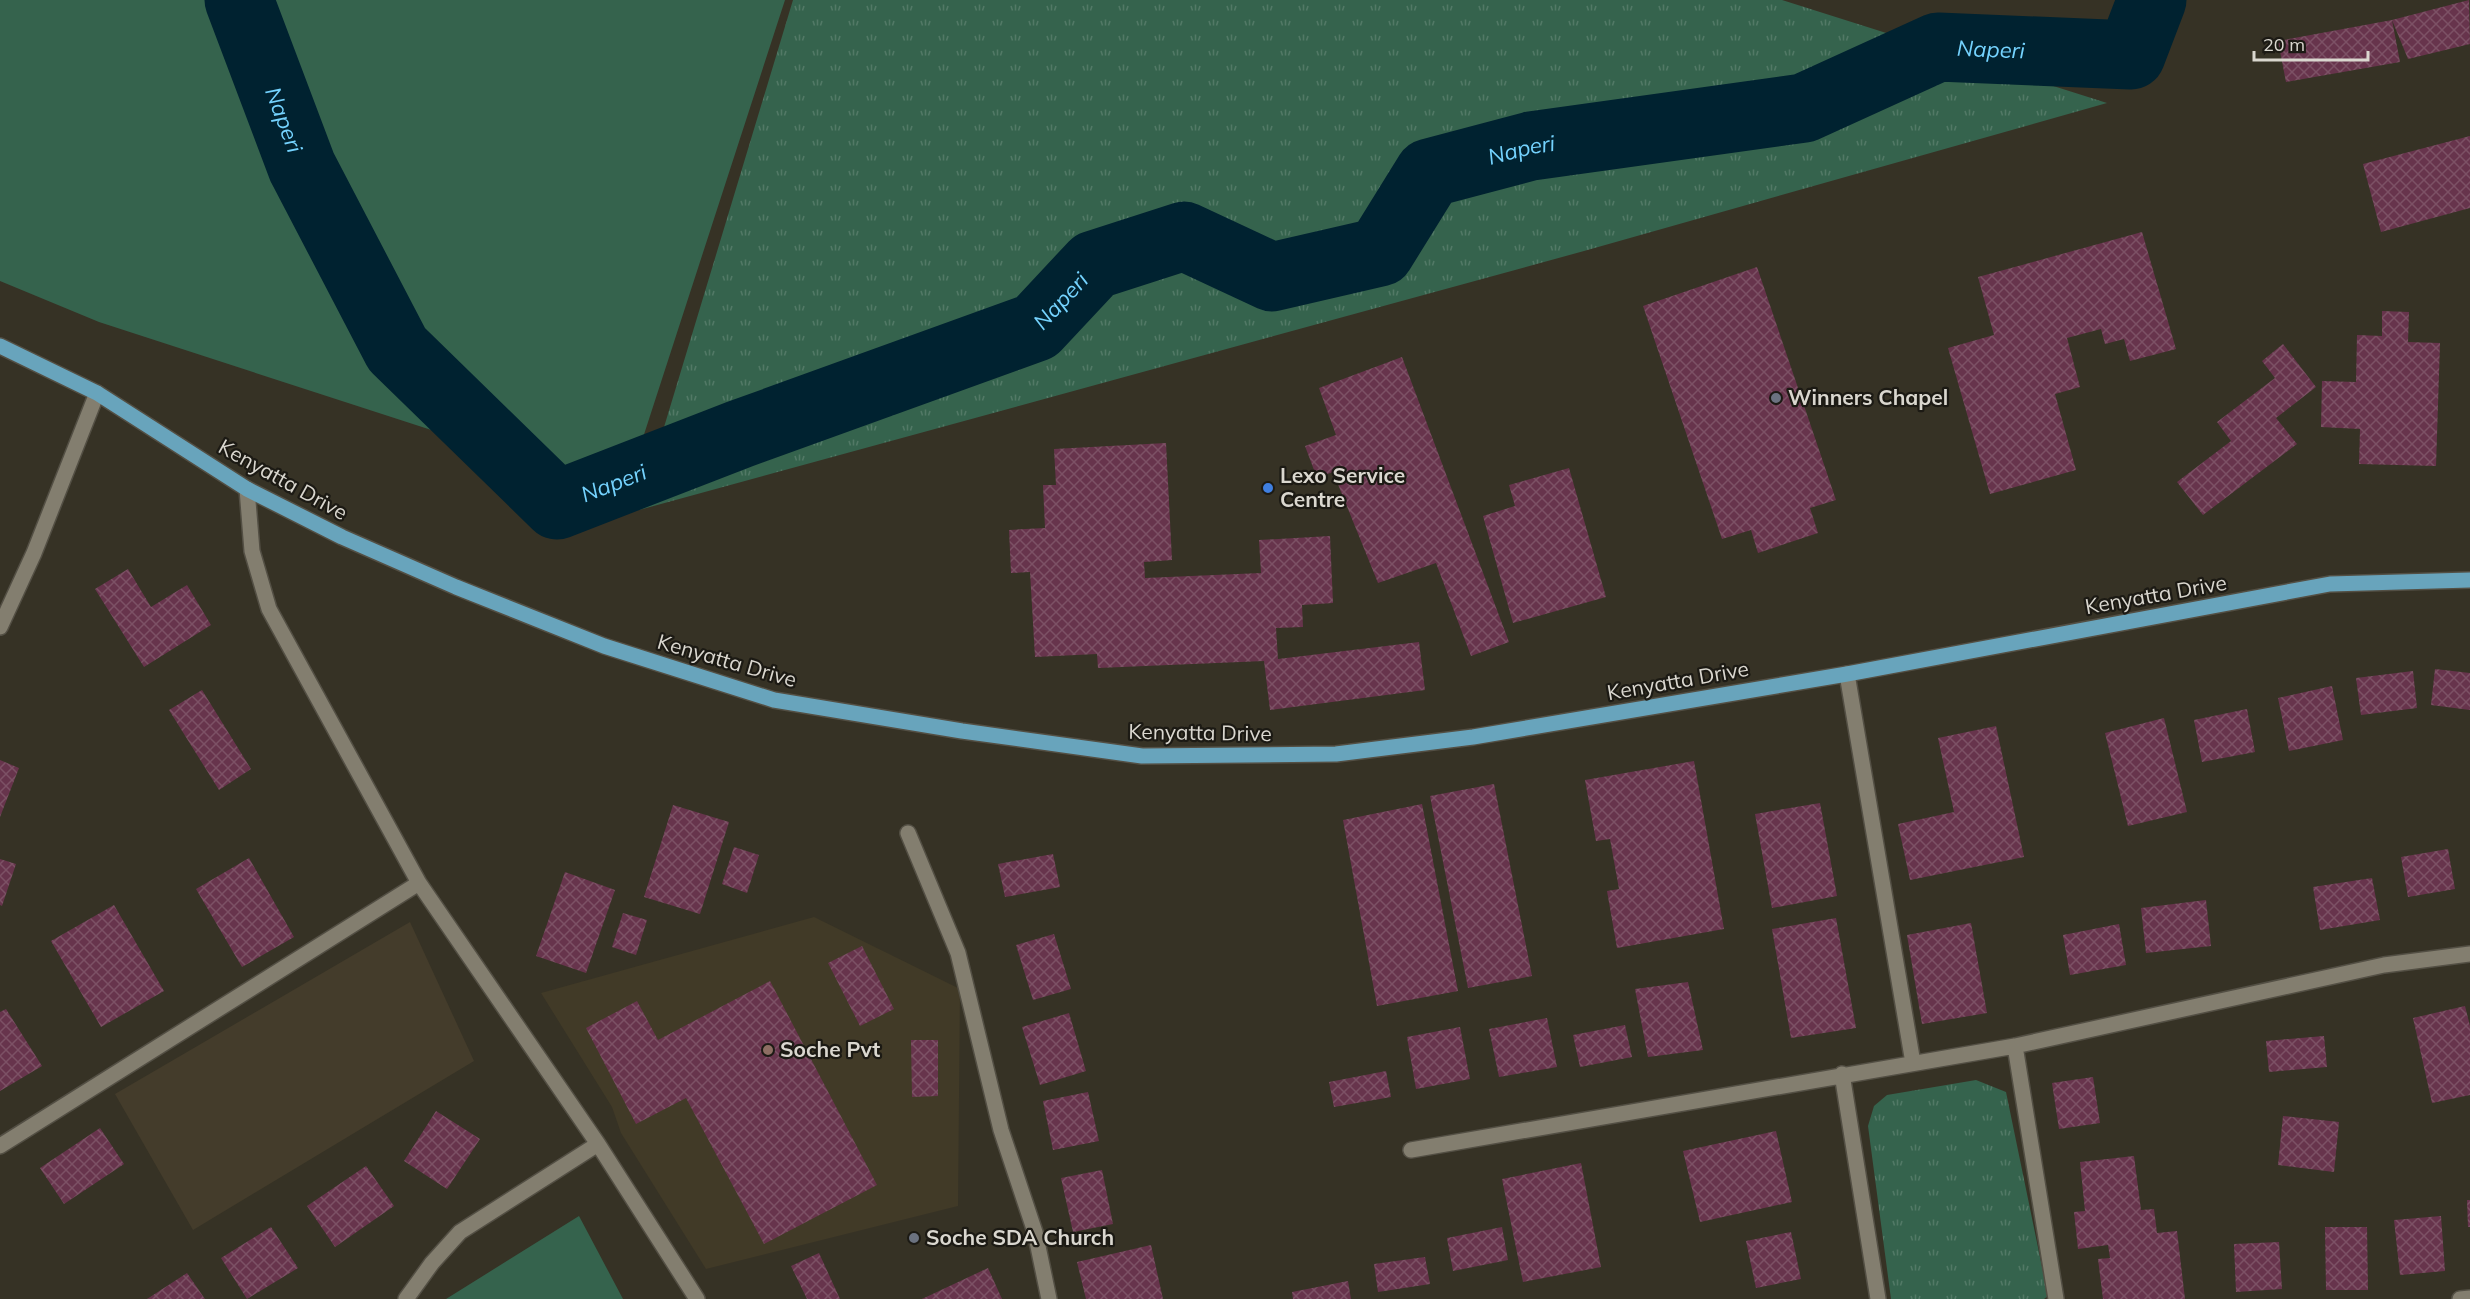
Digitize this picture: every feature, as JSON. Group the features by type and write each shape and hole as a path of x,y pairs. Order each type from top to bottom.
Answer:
{"main road":[{"name":"Kenyatta Drive","path":"0,346 97,393 247,489 342,537 456,588 604,646 774,700 962,731 1142,756 1336,754 1473,737 1846,674 2330,584 2470,580"}],"street":[{"path":"0,627 34,553 97,393"},
{"path":"247,489 252,551 268,609 419,883 598,1144 697,1299"},
{"path":"1846,674 1913,1063"},
{"path":"908,833 958,953 1001,1130 1035,1232 1049,1299"},
{"path":"0,1146 419,883"},
{"path":"1411,1150 1842,1074 2016,1046 2384,965 2470,954"},
{"path":"2016,1046 2056,1299"},
{"path":"1842,1074 1878,1299"},
{"path":"406,1299 432,1263 460,1232 598,1144"},
{"path":"2460,1299 2470,1298"}],"shaded area":[{"name":"Soche Pvt","path":"814,917 960,989 958,1206 706,1269 621,1133 612,1107 541,993"},
{"path":"410,922 474,1061 193,1230 115,1094"}],"green space":[{"path":"0,0 785,0 625,493 99,322 0,281"},
{"path":"793,0 1782,0 2107,103 1584,251 639,510"},
{"path":"1976,1080 2006,1092 2048,1296 2044,1299 1891,1299 1868,1126 1874,1106 1887,1095"},
{"path":"579,1216 623,1299 446,1299"}],"building":[{"path":"2469,0 2470,44 2408,59 2392,20"},
{"path":"2392,20 2400,62 2286,82 2278,41"},
{"path":"2470,136 2470,208 2381,232 2363,164"},
{"path":"2142,232 2176,349 2130,361 2124,339 2105,344 2101,329 2067,338 2080,387 2055,394 2076,470 1990,494 1948,348 1994,335 1978,277"},
{"path":"1757,267 1836,500 1810,508 1818,533 1758,553 1751,530 1722,539 1643,306"},
{"path":"2382,311 2409,312 2408,342 2440,343 2436,466 2359,464 2360,429 2321,427 2322,381 2356,382 2357,335 2382,336"},
{"path":"2283,344 2316,387 2276,418 2297,444 2203,515 2177,482 2231,441 2217,422 2275,378 2262,361"},
{"path":"1402,357 1509,642 1471,656 1436,563 1378,583 1333,472 1317,478 1305,446 1336,435 1319,388"},
{"path":"1166,443 1172,560 1144,562 1145,578 1261,573 1259,540 1330,536 1333,603 1302,605 1303,627 1276,628 1278,659 1419,642 1425,690 1270,710 1264,661 1098,668 1097,654 1035,657 1030,572 1011,573 1009,530 1045,528 1043,485 1056,485 1054,449"},
{"path":"1569,468 1606,597 1513,623 1483,516 1515,506 1509,485"},
{"path":"128,569 151,607 187,585 211,625 144,667 95,589"},
{"path":"2435,669 2470,673 2470,710 2431,705"},
{"path":"2413,671 2417,708 2361,715 2356,678"},
{"path":"2332,686 2343,740 2289,751 2278,698"},
{"path":"202,690 251,769 219,790 169,710"},
{"path":"2247,709 2255,752 2202,762 2194,720"},
{"path":"2164,718 2187,812 2128,826 2105,733"},
{"path":"1996,726 2024,857 1910,880 1898,824 1954,812 1938,738"},
{"path":"0,760 19,768 0,817"},
{"path":"1694,761 1724,929 1617,948 1607,891 1619,889 1610,839 1596,841 1585,780"},
{"path":"1494,784 1532,976 1468,988 1430,796"},
{"path":"1820,803 1837,896 1772,908 1755,814"},
{"path":"1422,804 1458,991 1377,1006 1343,820"},
{"path":"673,805 729,822 700,914 644,897"},
{"path":"734,847 759,855 747,893 722,884"},
{"path":"2448,849 2455,889 2408,897 2401,857"},
{"path":"1053,854 1060,887 1005,897 998,864"},
{"path":"249,858 294,937 242,967 196,889"},
{"path":"0,859 16,864 2,906 0,905"},
{"path":"565,872 615,890 586,973 536,956"},
{"path":"2372,878 2380,920 2320,930 2313,887"},
{"path":"2206,900 2211,946 2146,953 2141,908"},
{"path":"114,905 164,991 101,1027 51,941"},
{"path":"623,913 647,920 636,955 612,947"},
{"path":"1836,918 1856,1028 1791,1038 1772,929"},
{"path":"1971,923 1987,1013 1922,1024 1907,935"},
{"path":"2119,924 2126,965 2070,975 2063,935"},
{"path":"1054,934 1071,989 1033,1000 1016,945"},
{"path":"862,946 894,1009 860,1026 828,963"},
{"path":"770,981 877,1185 764,1244 686,1098 636,1124 586,1028 637,1001 658,1040"},
{"path":"1688,982 1703,1050 1648,1057 1635,989"},
{"path":"2465,1006 2470,1026 2470,1095 2432,1103 2413,1018"},
{"path":"6,1009 42,1066 0,1091 0,1012"},
{"path":"1069,1013 1086,1071 1040,1085 1022,1027"},
{"path":"1547,1018 1557,1067 1499,1077 1489,1029"},
{"path":"1625,1025 1632,1057 1580,1067 1573,1035"},
{"path":"1460,1027 1470,1079 1416,1089 1407,1037"},
{"path":"2324,1036 2327,1067 2269,1072 2266,1041"},
{"path":"911,1040 938,1040 938,1096 912,1097"},
{"path":"1386,1071 1391,1097 1334,1107 1329,1082"},
{"path":"2093,1077 2100,1123 2059,1129 2052,1083"},
{"path":"1088,1092 1099,1141 1053,1150 1043,1101"},
{"path":"436,1111 480,1139 447,1189 404,1161"},
{"path":"2283,1116 2339,1122 2334,1172 2278,1165"},
{"path":"100,1128 124,1164 64,1204 40,1168"},
{"path":"1776,1131 1792,1202 1700,1222 1683,1151"},
{"path":"2134,1156 2141,1210 2154,1209 2157,1233 2177,1231 2185,1299 2103,1299 2098,1259 2110,1258 2108,1245 2078,1249 2074,1212 2085,1211 2080,1162"},
{"path":"1581,1163 1601,1267 1523,1282 1502,1179"},
{"path":"366,1166 394,1206 335,1247 307,1206"},
{"path":"1102,1170 1113,1224 1073,1232 1061,1178"},
{"path":"2467,1200 2470,1200 2470,1227 2468,1227"},
{"path":"2441,1216 2445,1271 2400,1275 2394,1220"},
{"path":"271,1227 298,1268 247,1299 221,1258"},
{"path":"1502,1227 1508,1260 1453,1271 1447,1238"},
{"path":"2325,1227 2367,1227 2368,1290 2326,1290"},
{"path":"1791,1232 1801,1279 1756,1288 1746,1241"},
{"path":"2279,1242 2282,1289 2236,1292 2234,1244"},
{"path":"1151,1245 1163,1299 1086,1299 1077,1262"},
{"path":"819,1253 840,1299 807,1299 791,1266"},
{"path":"1425,1257 1430,1284 1378,1292 1374,1264"},
{"path":"988,1268 1002,1299 922,1299"},
{"path":"187,1273 205,1299 147,1299"},
{"path":"1348,1281 1351,1299 1293,1299 1292,1292"}],"waterway":[{"name":"Naperi","path":"239,0 302,167 397,349 557,505 740,434 1036,327 1094,265 1184,236 1272,277 1380,252 1429,173 1531,146 1804,108 1938,47 2131,55 2152,0"}],"place":[{"name":"Winners Chapel","path":"1776,398"},
{"name":"Lexo Service Centre","path":"1268,488"},
{"name":"Soche Pvt","path":"768,1050"},
{"name":"Soche SDA Church","path":"914,1238"}]}
